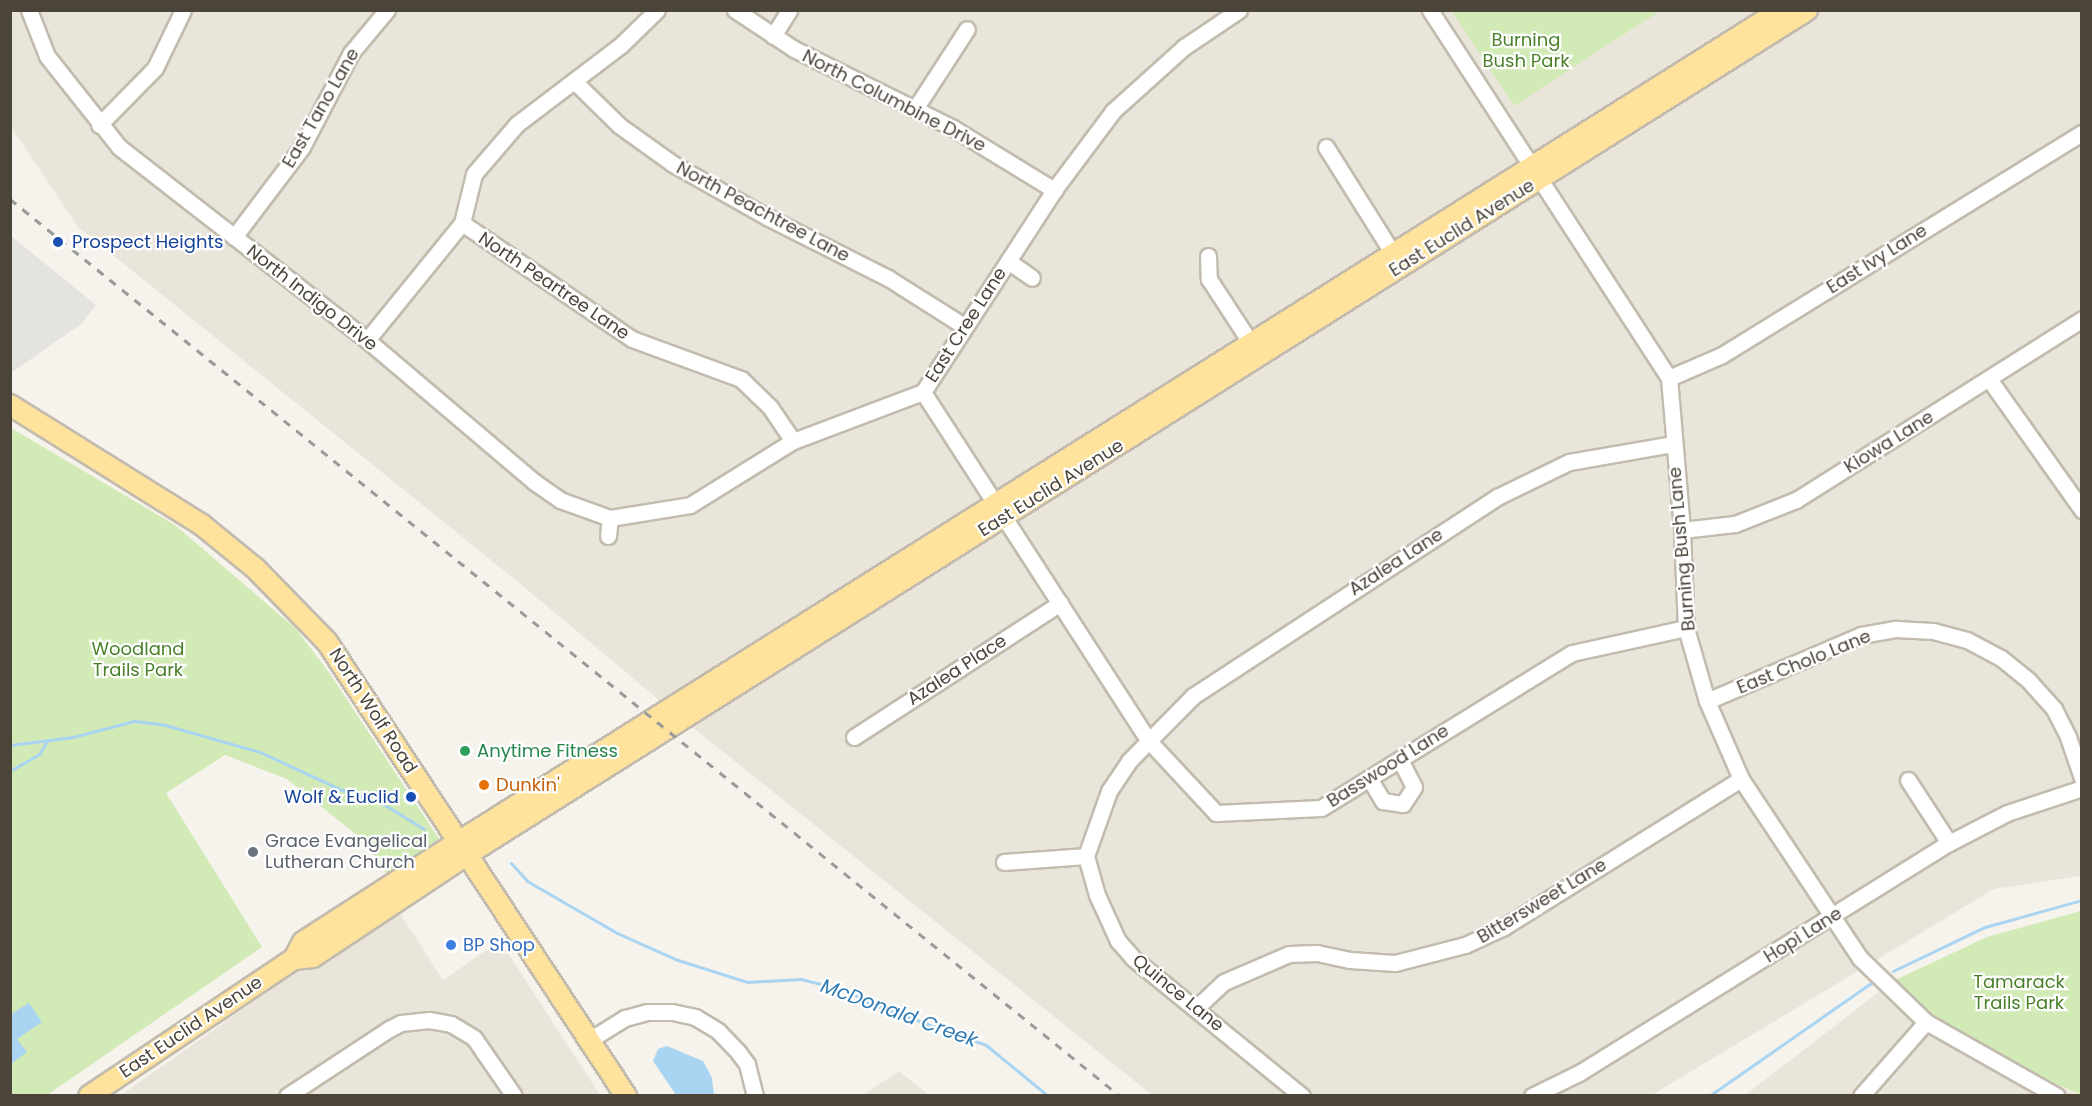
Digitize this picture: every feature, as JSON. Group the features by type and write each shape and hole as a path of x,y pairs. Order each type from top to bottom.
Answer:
{"main road":[{"name":"East Euclid Avenue","path":"1535,174 1781,10"},
{"name":"East Euclid Avenue","path":"89,1095 294,959 313,957 464,847 1535,174 1807,10"},
{"name":"North Wolf Road","path":"10,405 202,525 294,605 327,642 626,1095"}],"street":[{"name":"North Indigo Drive","path":"29,10 47,56 99,125 119,147 368,340 533,481 560,500 610,518"},
{"path":"99,125 155,68 183,10"},
{"name":"East Tano Lane","path":"234,237 297,155 351,53 387,10"},
{"path":"368,340 462,224 474,174 517,124 574,81 657,10"},
{"name":"North Columbine Drive","path":"735,10 773,36 915,109 1054,190"},
{"path":"773,36 789,10"},
{"name":"East Cree Lane","path":"610,518 690,505 793,441 923,392 1054,190 1113,111 1184,47 1239,10"},
{"name":"Burning Bush Lane","path":"1430,10 1669,378 1682,530 1686,628 1707,701 1741,779 1831,918 1860,958 1926,1022 2057,1095"},
{"path":"915,109 967,29"},
{"name":"North Peachtree Lane","path":"574,81 620,126 673,164 767,217 888,278 964,326"},
{"name":"East Ivy Lane","path":"1669,378 1722,355 2082,133"},
{"path":"1326,147 1397,261"},
{"name":"North Peartree Lane","path":"462,224 632,339 741,380 770,407 793,441"},
{"path":"1208,256 1209,279 1256,350"},
{"path":"1008,261 1032,278"},
{"name":"Kiowa Lane","path":"1682,530 1735,524 1796,500 2082,319"},
{"path":"1989,379 2082,510"},
{"name":"Basswood Lane","path":"923,392 1148,740 1216,813 1320,808 1572,653 1686,628"},
{"name":"Azalea Lane","path":"1148,740 1202,690 1497,496 1569,462 1673,444"},
{"path":"608,536 610,518"},
{"name":"Azalea Place","path":"854,737 1060,603"},
{"name":"East Cholo Lane","path":"1707,701 1861,635 1896,628 1933,631 1967,640 2001,658 2029,681 2054,709 2068,737 2082,778"},
{"path":"1004,862 1086,856 1110,791 1148,740"},
{"path":"1369,778 1383,801 1403,804 1414,787 1400,759"},
{"name":"Bittersweet Lane","path":"1196,1008 1224,982 1289,954 1317,953 1350,960 1395,963 1465,945 1504,927 1741,779"},
{"path":"1908,780 1949,843"},
{"name":"Hopi Lane","path":"1532,1095 1579,1073 1949,843 2007,813 2082,788"},
{"name":"Quince Lane","path":"1086,856 1097,895 1118,940 1133,958 1302,1095"},
{"path":"591,1039 625,1018 647,1012 672,1012 695,1017 718,1031 738,1052 747,1065 755,1095"},
{"path":"287,1095 389,1029 420,1020 451,1024 466,1032 482,1048 514,1095"},
{"path":"1861,1095 1926,1022"}],"shaded area":[{"path":"10,11 1773,11 665,705 518,582 78,227 11,127"},
{"path":"1820,11 2081,11 2081,876 1994,889 1652,1095 1152,1095 692,727"},
{"path":"11,236 96,305 81,324 11,373"},
{"path":"393,903 443,980 500,941 600,1095 120,1096"},
{"path":"1893,981 2020,1068 2077,1095 1744,1096"},
{"path":"899,1071 929,1095 863,1095"}],"green space":[{"name":"Burning Bush Park","path":"1452,11 1660,11 1514,106"},
{"name":"Woodland Trails Park","path":"11,428 175,525 296,629 328,671 441,842 387,875 363,840 287,779 225,755 166,793 262,947 47,1095 11,1096"},
{"name":"Tamarack Trails Park","path":"2081,911 2081,1095 2020,1068 1939,1019 1893,981 1987,937"}],"water":[{"path":"29,1003 42,1022 17,1039 27,1052 11,1064 11,1014"},
{"path":"667,1046 703,1061 712,1078 714,1095 676,1095 653,1061 658,1049"}],"waterway":[{"name":"McDonald Creek","path":"10,745 73,737 134,721 165,725 260,752 342,790 383,804 424,829"},
{"path":"10,771 39,754 48,740"},
{"name":"McDonald Creek","path":"511,863 527,881 617,933 675,959 747,982 801,979 848,991 869,1003 986,1045 1048,1096"},
{"name":"McDonald Creek","path":"1893,971 1985,927 2082,900"},
{"name":"McDonald Creek","path":"1709,1096 1871,983"}],"railway":[{"path":"10,199 1120,1096"}],"place":[{"name":"Prospect Heights","path":"58,242"},
{"name":"Anytime Fitness","path":"465,751"},
{"name":"Dunkin'","path":"484,785"},
{"name":"Wolf & Euclid","path":"411,797"},
{"name":"Grace Evangelical Lutheran Church","path":"253,852"},
{"name":"BP Shop","path":"451,945"}]}
